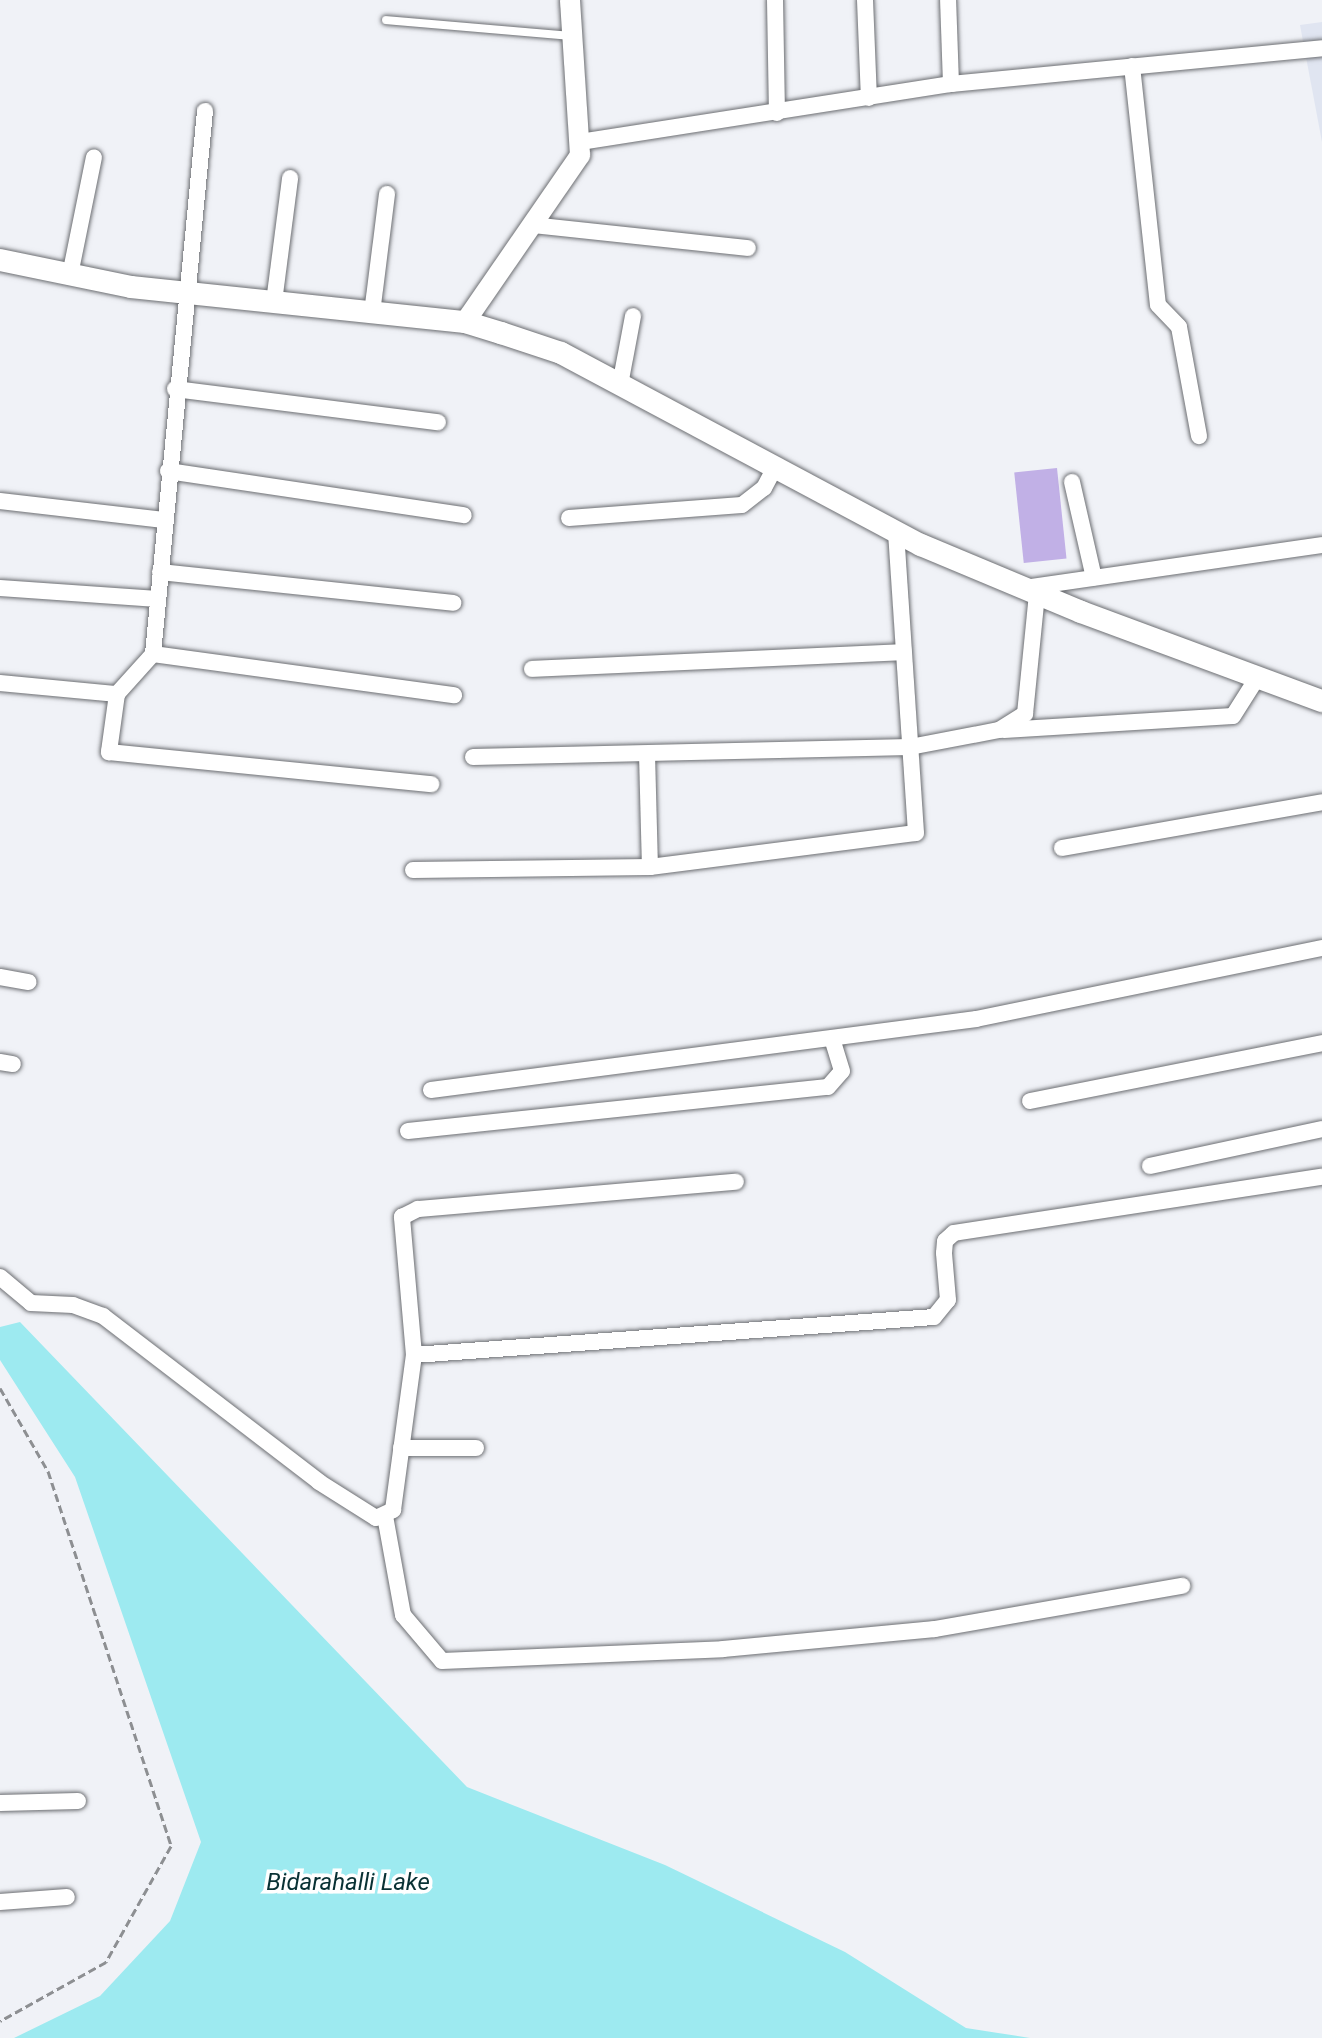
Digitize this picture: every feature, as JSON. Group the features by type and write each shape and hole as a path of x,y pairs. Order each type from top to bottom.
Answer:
{"main road":[{"path":"0,260 70,275 190,294 465,322 561,353 896,531 1030,591 1322,701"}],"street":[{"path":"465,322 580,155 570,0"},
{"path":"775,0 777,113"},
{"path":"865,0 869,98"},
{"path":"948,0 951,84"},
{"path":"580,142 951,84 1322,48"},
{"path":"1132,66 1158,305 1179,327 1199,436"},
{"path":"205,111 190,294 175,389 153,654 117,694 109,752 431,784"},
{"path":"70,275 94,157"},
{"path":"274,302 290,178"},
{"path":"372,313 387,194"},
{"path":"532,225 748,248"},
{"path":"620,385 633,316"},
{"path":"175,389 438,422"},
{"path":"569,518 742,505 764,488 775,467"},
{"path":"168,471 464,515"},
{"path":"1072,482 1094,578"},
{"path":"0,501 164,520"},
{"path":"413,870 650,867 916,833 896,531"},
{"path":"999,730 1025,714 1030,591 1094,578 1322,545"},
{"path":"160,572 453,603"},
{"path":"0,588 158,599"},
{"path":"532,669 904,652"},
{"path":"153,654 454,695"},
{"path":"473,757 910,747 999,730 1233,716 1257,678"},
{"path":"0,683 117,694"},
{"path":"647,754 650,867"},
{"path":"1062,848 1322,802"},
{"path":"431,1090 988,1017 1322,948"},
{"path":"0,977 29,982"},
{"path":"408,1131 828,1087 842,1071 832,1039"},
{"path":"1030,1101 1322,1043"},
{"path":"1150,1166 1322,1129"},
{"path":"414,1355 934,1317 948,1300 945,1241 954,1233 1322,1177"},
{"path":"0,1277 31,1303 73,1305 103,1316 319,1482 376,1518 393,1510 414,1355 402,1217 418,1209 736,1182"},
{"path":"401,1448 476,1448"},
{"path":"385,1516 403,1615 442,1661 708,1650 920,1630 1182,1586"},
{"path":"0,1803 78,1801"},
{"path":"0,1902 67,1897"}],"lane":[{"path":"386,20 573,36"}],"path":[{"path":"0,1388 48,1471 171,1846 106,1962 0,2021"}],"shaded area":[{"path":"1322,22 1322,142 1300,25"}],"water":[{"name":"Bidarahalli Lake","path":"20,1322 467,1787 665,1865 845,1952 966,2028 1030,2038 14,2038 100,1996 170,1921 201,1842 75,1477 0,1360 0,1327"}],"building":[{"path":"1057,468 1067,559 1024,563 1014,472"}]}
